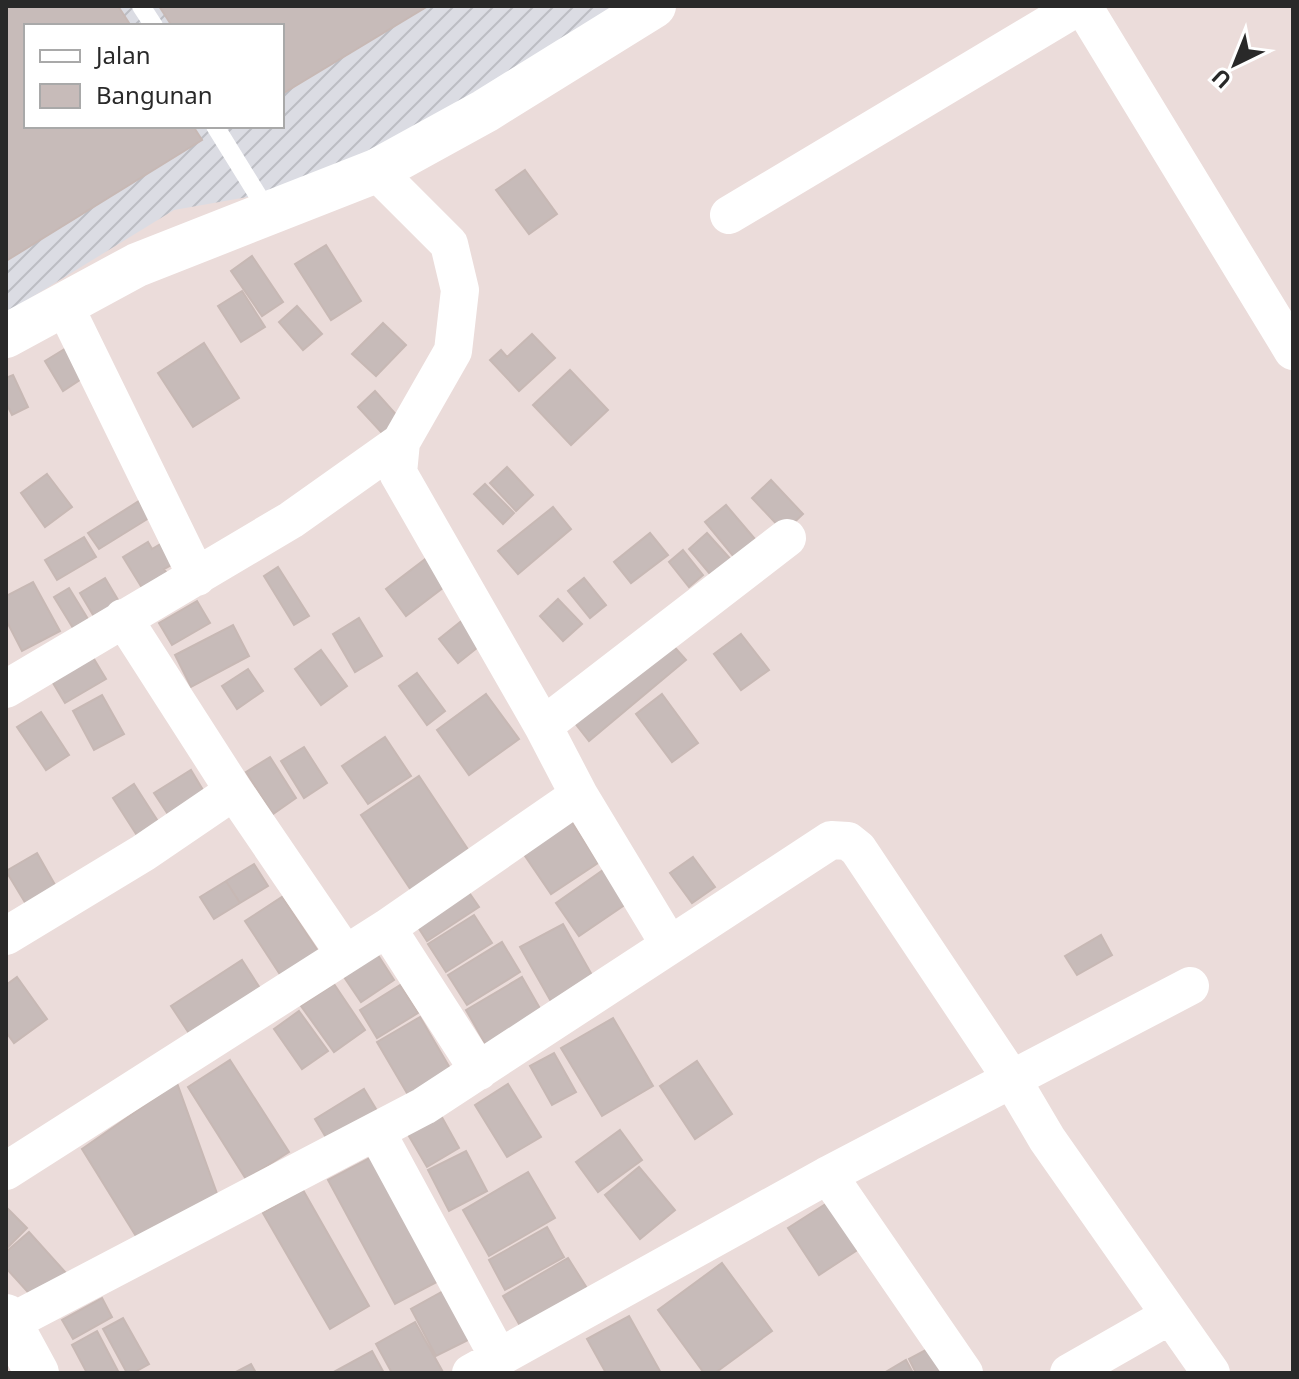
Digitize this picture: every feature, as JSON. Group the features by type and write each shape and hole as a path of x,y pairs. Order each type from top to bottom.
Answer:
{"street":[{"path":"6,336 137,265 376,171 485,111 654,6"},
{"path":"729,215 1081,6 1293,351"},
{"path":"376,171 436,228 449,244 459,271 459,311 453,351 401,442 397,463 402,482 543,726 579,795 669,944"},
{"path":"63,303 197,577"},
{"path":"6,689 291,520 401,442"},
{"path":"543,726 787,538"},
{"path":"123,618 234,791 345,954"},
{"path":"6,936 143,853 234,791"},
{"path":"6,1171 387,928 579,795"},
{"path":"37,1373 7,1321 377,1133 479,1071 831,840 848,841 858,849 1011,1078 1047,1139 1211,1373"},
{"path":"387,928 479,1071"},
{"path":"377,1133 485,1366 828,1175 1190,986"},
{"path":"828,1175 964,1373"},
{"path":"1069,1373 1169,1316"}],"lane":[{"path":"141,6 153,24"},
{"path":"216,128 270,215"}],"shaded area":[{"path":"6,6 626,6 348,179 174,210 6,313"}],"building":[{"path":"6,6 118,6 130,24 24,24 24,128 194,128 202,140 6,261"},
{"path":"159,6 428,6 284,93 284,24 171,24"},
{"path":"525,170 557,214 529,234 496,190"},
{"path":"326,245 361,301 331,320 295,264"},
{"path":"252,256 283,302 262,316 231,271"},
{"path":"242,291 265,327 241,342 218,306"},
{"path":"297,306 322,334 303,350 279,322"},
{"path":"383,323 406,345 376,376 352,354"},
{"path":"532,334 555,358 519,391 490,360 501,350 507,357"},
{"path":"204,343 239,398 193,427 158,373"},
{"path":"71,345 89,374 63,391 45,361"},
{"path":"570,370 608,410 571,445 533,405"},
{"path":"13,375 28,407 12,415 6,403 6,378"},
{"path":"375,391 400,419 383,434 358,407"},
{"path":"507,467 533,495 516,511 490,483"},
{"path":"47,474 72,507 45,527 21,493"},
{"path":"771,480 803,514 784,532 752,498"},
{"path":"485,484 514,513 503,524 474,494"},
{"path":"139,501 149,518 99,549 88,533"},
{"path":"726,505 760,545 739,563 705,522"},
{"path":"553,507 571,529 518,574 498,551"},
{"path":"650,533 668,555 631,583 614,562"},
{"path":"707,533 734,563 715,580 689,549"},
{"path":"84,537 96,557 57,580 45,560"},
{"path":"148,542 152,549 162,543 175,563 164,569 172,581 147,596 123,557"},
{"path":"683,550 703,575 689,587 669,562"},
{"path":"428,557 448,584 406,616 386,589"},
{"path":"278,567 309,616 294,625 264,576"},
{"path":"105,578 124,610 99,625 80,593"},
{"path":"584,578 606,605 590,618 568,591"},
{"path":"33,582 60,631 22,651 6,620 6,596"},
{"path":"69,588 91,624 76,633 54,597"},
{"path":"558,599 582,624 563,641 540,616"},
{"path":"197,601 210,623 172,645 159,623"},
{"path":"469,615 488,639 458,663 439,639"},
{"path":"359,618 382,656 355,672 333,634"},
{"path":"233,625 249,656 191,687 175,655"},
{"path":"741,634 769,670 741,690 714,654"},
{"path":"670,642 686,660 589,741 574,722"},
{"path":"321,650 347,686 321,705 295,669"},
{"path":"91,654 106,679 65,703 50,678"},
{"path":"248,669 263,691 237,709 222,686"},
{"path":"417,673 445,711 427,725 399,686"},
{"path":"486,694 519,739 469,775 437,730"},
{"path":"662,694 698,743 672,762 636,714"},
{"path":"102,695 124,734 94,750 73,711"},
{"path":"41,712 69,755 46,770 17,727"},
{"path":"385,737 411,776 368,804 342,766"},
{"path":"304,747 327,783 304,798 281,761"},
{"path":"270,757 296,798 273,814 246,772"},
{"path":"191,770 209,800 173,822 154,793"},
{"path":"419,776 473,857 415,896 361,815"},
{"path":"134,784 161,826 140,840 113,798"},
{"path":"571,821 598,863 551,894 523,853"},
{"path":"37,853 62,897 32,914 6,871"},
{"path":"693,857 715,887 692,903 670,873"},
{"path":"254,864 268,886 240,903 226,881"},
{"path":"606,868 629,902 579,936 556,903"},
{"path":"226,881 240,903 214,919 200,897"},
{"path":"468,891 479,907 427,941 416,924"},
{"path":"282,897 322,957 285,982 245,921"},
{"path":"474,915 492,943 446,972 428,944"},
{"path":"563,924 596,982 553,1005 520,947"},
{"path":"1101,935 1112,955 1077,975 1065,956"},
{"path":"502,942 520,972 467,1005 448,975"},
{"path":"374,949 394,980 361,1002 340,971"},
{"path":"242,960 265,996 194,1041 171,1006"},
{"path":"17,977 47,1019 14,1043 6,1032 6,985"},
{"path":"522,977 546,1019 490,1052 466,1010"},
{"path":"334,984 365,1030 334,1052 301,1006"},
{"path":"400,985 418,1013 377,1038 360,1010"},
{"path":"299,1011 328,1051 302,1069 274,1029"},
{"path":"420,1017 454,1075 411,1100 377,1042"},
{"path":"613,1018 653,1086 602,1116 561,1048"},
{"path":"554,1053 576,1092 552,1105 530,1066"},
{"path":"230,1060 289,1152 246,1179 188,1087"},
{"path":"697,1061 732,1114 695,1139 660,1086"},
{"path":"177,1083 219,1199 142,1246 82,1149"},
{"path":"508,1084 541,1137 507,1157 475,1105"},
{"path":"364,1089 379,1114 330,1144 315,1119"},
{"path":"439,1112 459,1148 427,1167 406,1131"},
{"path":"620,1130 642,1160 598,1192 576,1162"},
{"path":"466,1151 487,1191 449,1211 428,1170"},
{"path":"381,1152 448,1276 395,1304 328,1180"},
{"path":"639,1167 675,1210 640,1239 605,1195"},
{"path":"528,1172 555,1218 489,1256 463,1210"},
{"path":"303,1190 369,1306 330,1329 263,1213"},
{"path":"829,1202 859,1249 819,1275 788,1228"},
{"path":"6,1207 27,1228 6,1249"},
{"path":"547,1227 564,1257 505,1290 489,1260"},
{"path":"29,1232 66,1273 36,1301 6,1268 6,1252"},
{"path":"568,1258 590,1293 523,1331 503,1296"},
{"path":"722,1263 772,1331 715,1373 704,1373 658,1310"},
{"path":"454,1285 480,1334 436,1356 411,1309"},
{"path":"102,1298 112,1317 73,1339 62,1320"},
{"path":"629,1316 661,1373 606,1373 587,1339"},
{"path":"123,1318 149,1364 133,1373 127,1373 103,1329"},
{"path":"415,1322 443,1372 392,1373 376,1344"},
{"path":"97,1331 119,1373 87,1373 72,1345"},
{"path":"939,1343 949,1373 916,1373 909,1359"},
{"path":"372,1351 384,1373 332,1373"},
{"path":"906,1360 913,1373 884,1373"},
{"path":"251,1364 256,1373 234,1373"}]}
